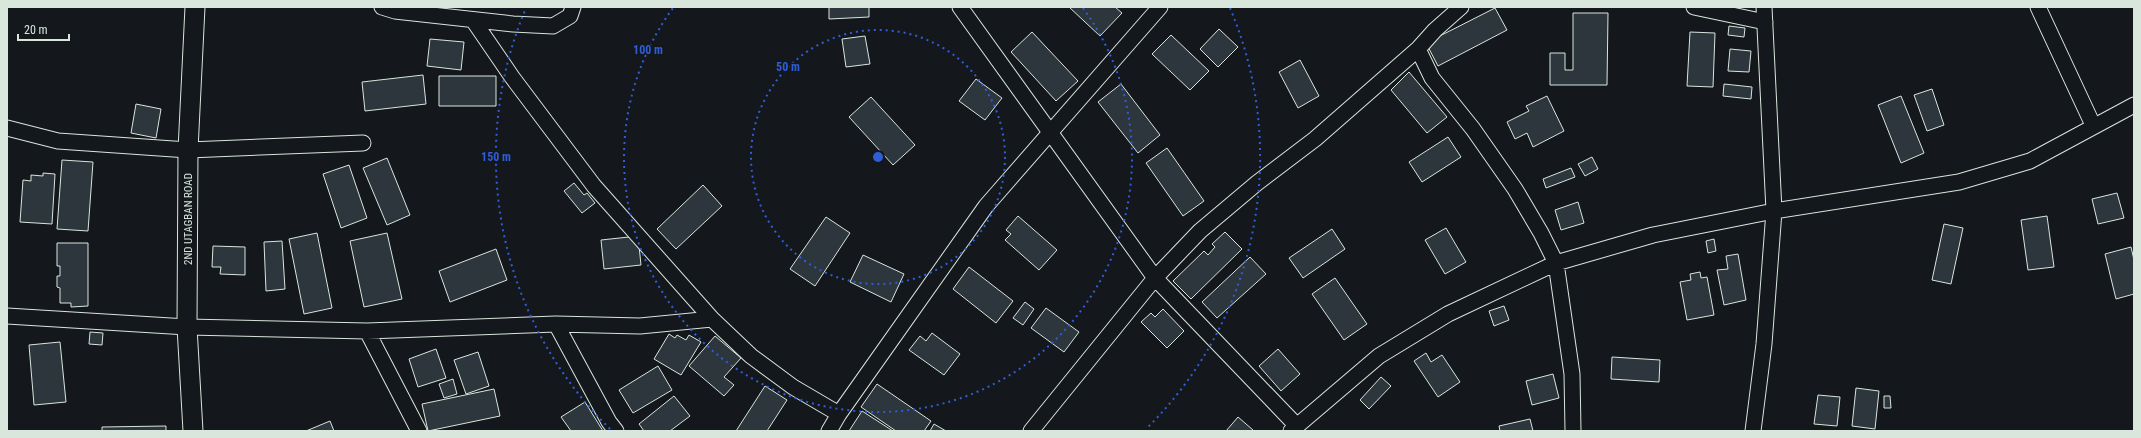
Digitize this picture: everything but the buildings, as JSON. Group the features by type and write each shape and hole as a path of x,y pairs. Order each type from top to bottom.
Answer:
{"street":[{"name":"2ND UTAGBAN ROAD","path":"193,431 187,327 188,150 196,7"},
{"path":"391,8 473,20 553,26 570,16 573,7"},
{"path":"960,7 1051,131 1155,278 1294,428 1379,356 1448,314 1556,263 1653,235 1774,211 1959,182 2030,160 2093,125 2134,105"},
{"path":"829,431 839,414 986,206 1160,7"},
{"path":"1031,431 1155,278 1200,231 1257,183 1315,139 1418,49 1435,30 1461,7"},
{"path":"1694,7 1765,22"},
{"path":"1753,431 1764,344 1774,211 1764,7"},
{"path":"2038,7 2093,125"},
{"path":"473,20 512,77 594,186 712,319 751,356 793,387 839,414"},
{"path":"1418,49 1432,78 1473,129 1514,189 1541,233 1556,263 1572,374 1573,431"},
{"path":"7,128 58,141 188,150 362,143"},
{"path":"7,316 187,327 367,331 556,324 640,326 712,319"},
{"path":"556,324 609,422 616,431"},
{"path":"367,331 419,431"}]}
